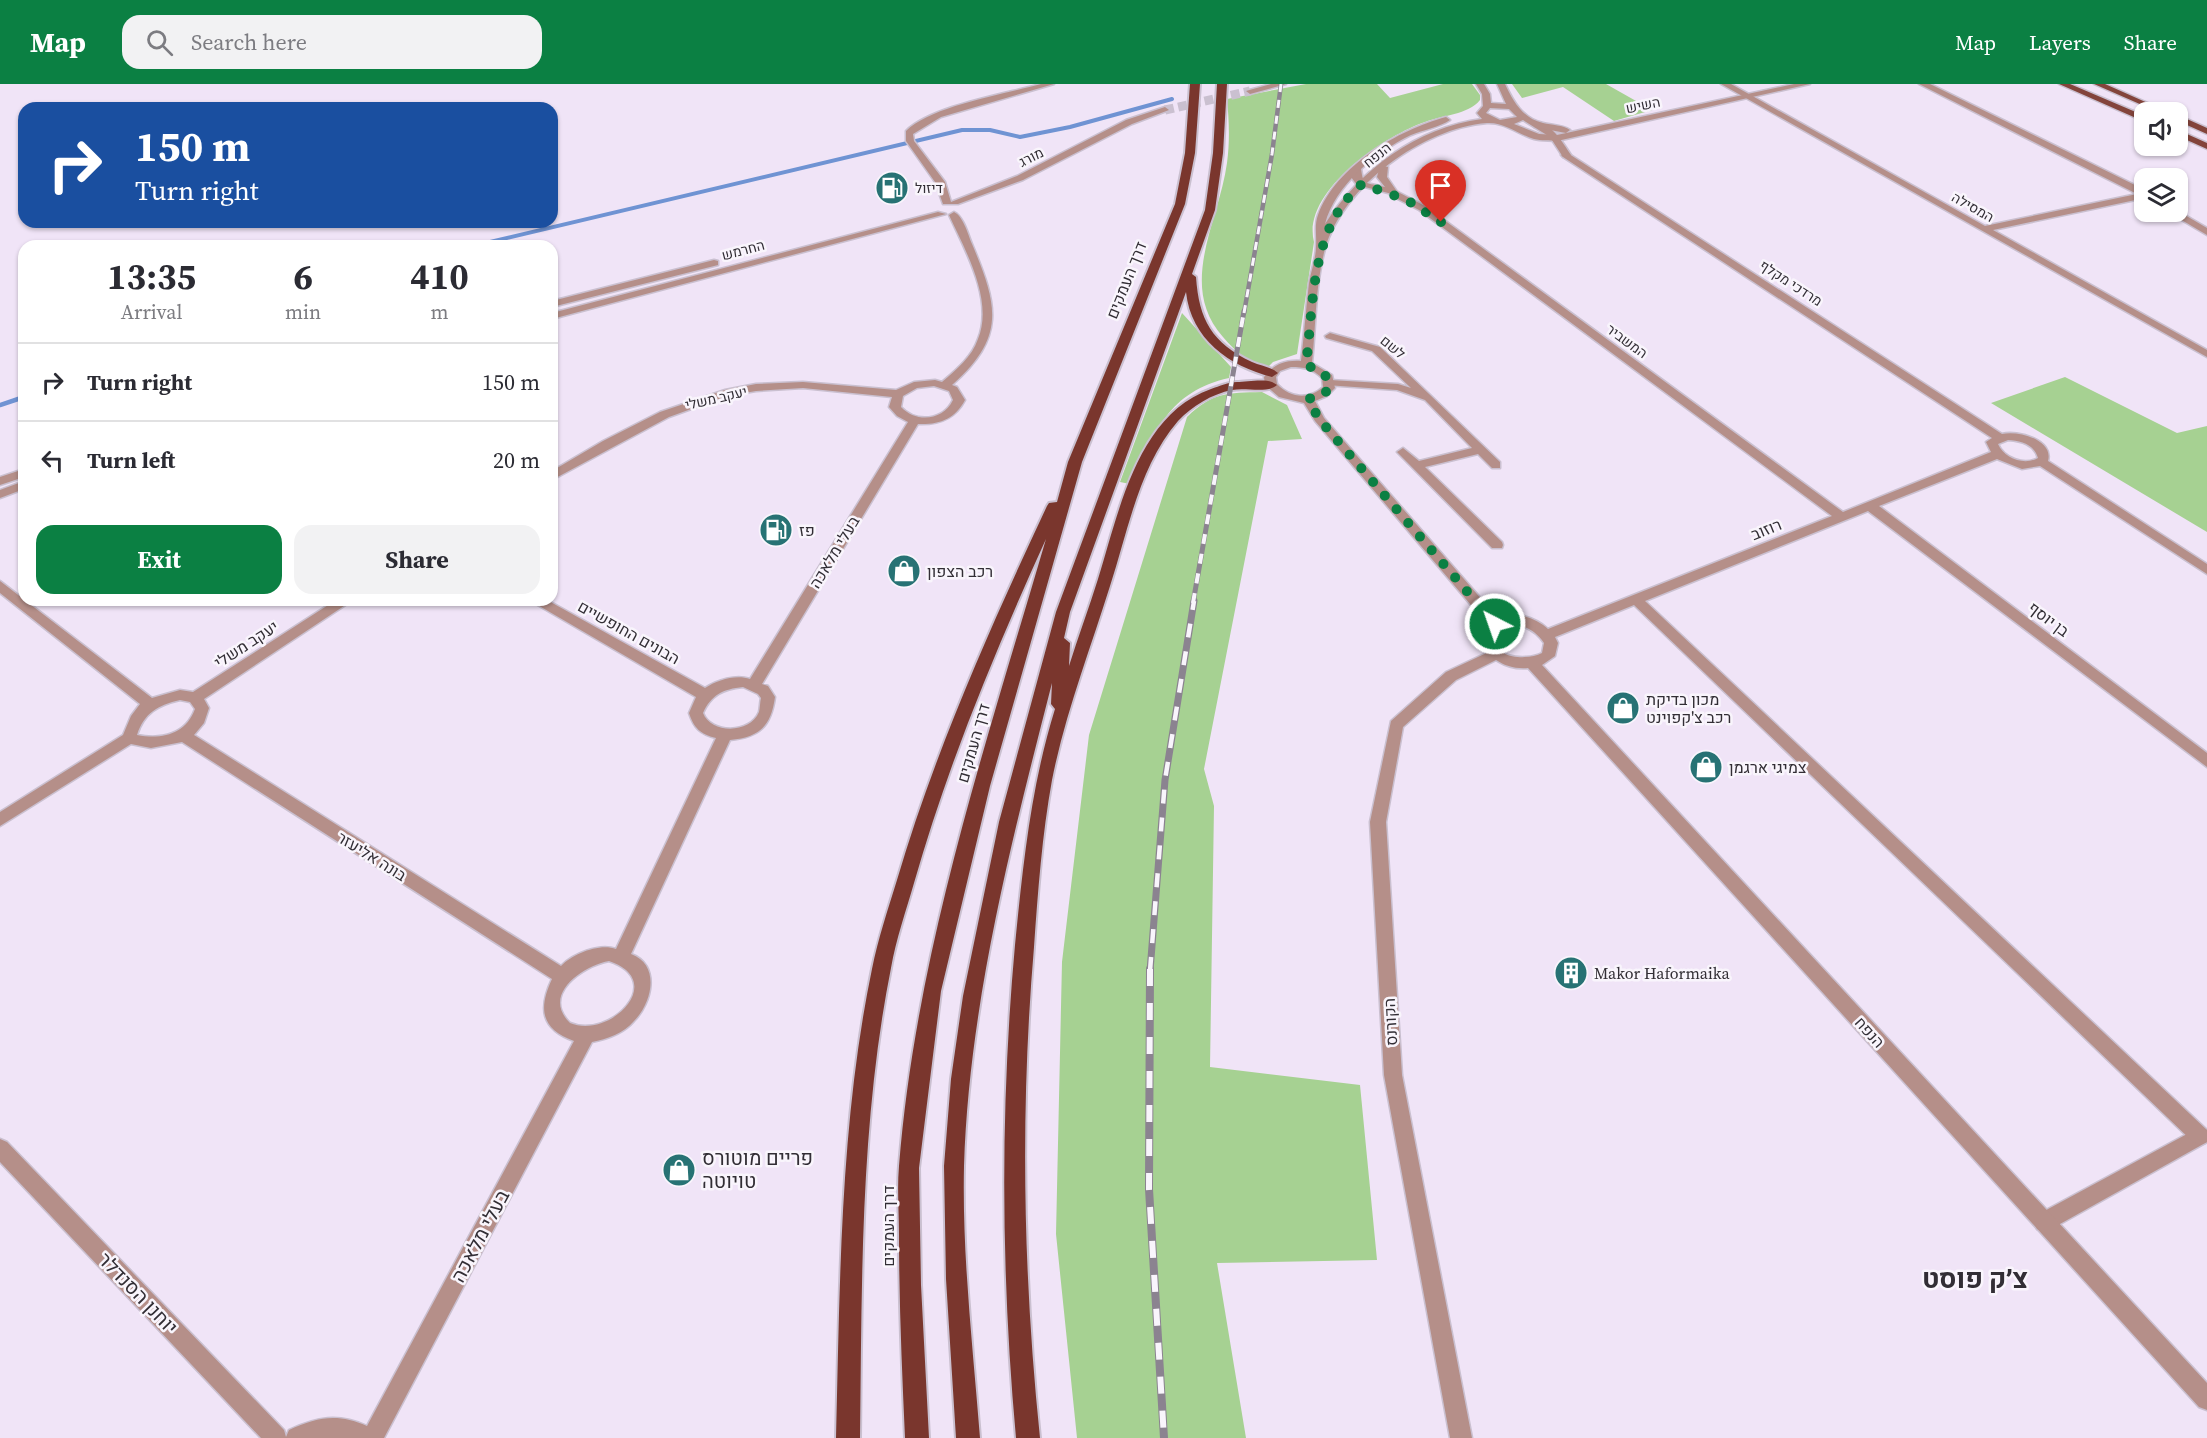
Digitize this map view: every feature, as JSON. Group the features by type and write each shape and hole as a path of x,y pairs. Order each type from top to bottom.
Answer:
{"highway":[{"name":"דרך העמקים","path":"917,1438 910,1285 909,1168 932,991 982,786 1075,462 1180,204 1190,153 1196,84"},
{"path":"968,1438 957,1279 954,1166 961,1079 973,996 1008,822 1063,612 1210,210 1218,153 1222,84"},
{"path":"1196,252 1190,277 1191,297 1197,318 1205,331 1239,361 1271,379"},
{"path":"1028,1438 1016,1269 1013,1108 1022,973 1035,844 1048,762 1133,490 1162,432 1176,414 1208,391 1239,383 1271,379"},
{"path":"848,1438 853,1216 860,1100 881,968 913,852 957,728 1020,580 1075,462"},
{"path":"1058,729 1063,612"}],"main road":[{"path":"2063,84 2134,113"},
{"path":"2098,84 2140,102"},
{"path":"2188,122 2207,131"},
{"path":"2188,137 2207,146"}],"street":[{"path":"945,385 965,368 985,338 986,309 981,277 940,182 919,149 910,141 909,133 915,127 938,115 1050,84"},
{"path":"1250,91 1282,84"},
{"path":"1480,84 1486,94 1483,116 1491,120"},
{"path":"1501,84 1512,107"},
{"name":"המסילה","path":"1725,84 2207,354"},
{"name":"השיש","path":"1557,138 1806,84"},
{"path":"1923,84 2134,190"},
{"name":"הנפח","path":"1321,246 1317,235 1322,212 1337,190 1358,170 1402,136 1484,108 1512,107"},
{"name":"מרדכי מקלף","path":"1512,107 1557,138 1566,155"},
{"name":"מורג","path":"949,207 1053,169 1089,149 1116,129 1143,116 1165,110"},
{"path":"1503,122 1516,121 1522,116"},
{"name":"הנפח","path":"1306,365 1321,246 1339,208 1362,184 1424,138 1468,123 1491,120 1503,122"},
{"name":"מרדכי מקלף","path":"1503,122 1537,136 1999,437"},
{"name":"מרדכי מקלף","path":"1537,125 1573,130 1628,122"},
{"name":"מרדכי מקלף","path":"1537,136 1557,138"},
{"path":"1383,167 1382,177 1393,193"},
{"path":"1358,170 1356,179 1362,184"},
{"name":"המשביר","path":"1362,184 1393,193 1431,215 1842,517"},
{"path":"1984,229 2134,197"},
{"name":"החרמש","path":"558,303 949,207"},
{"name":"החרמש","path":"558,314 949,207"},
{"path":"2188,221 2207,232"},
{"name":"לשם","path":"1330,336 1376,349 1496,465"},
{"path":"1290,364 1306,365 1323,372 1330,383 1325,394 1308,399 1281,395 1271,379 1290,364"},
{"path":"936,383 945,385 957,394 959,400 953,412 936,420 915,420 898,412 895,407 898,394 914,385 936,383"},
{"name":"לשם","path":"1330,383 1398,387 1429,398"},
{"name":"יעקב משלי","path":"558,474 675,407 736,391 788,385 898,394"},
{"path":"1308,399 1319,419 1495,624"},
{"name":"בעלי מלאכה","path":"754,685 915,420"},
{"path":"2041,462 2044,459 2042,450 2030,441 2013,436 1999,437 1992,442 1998,454 2020,464 2041,462 2207,570"},
{"path":"1417,465 1481,450"},
{"path":"1403,452 1497,544"},
{"name":"רוזוב","path":"1547,635 1998,454"},
{"path":"0,481 18,475"},
{"path":"0,494 18,487"},
{"name":"בן יוסף","path":"1870,506 2207,761"},
{"path":"0,585 18,599"},
{"path":"1636,600 2200,1136 2044,1222"},
{"path":"26,606 150,704"},
{"name":"יעקב משלי","path":"195,698 337,606"},
{"name":"הבונים החופשיים","path":"547,606 705,695"},
{"path":"1503,620 1533,624 1547,635 1551,643 1548,656 1533,664 1513,663 1495,654 1487,641 1490,628 1503,620"},
{"name":"הקורנס","path":"1461,1438 1394,1075 1378,822 1396,725 1451,676 1495,654"},
{"name":"הנפח","path":"1533,664 2207,1399"},
{"path":"744,682 754,685 768,697 766,715 749,730 724,736 704,728 698,721 696,713 705,695 723,685 744,682"},
{"path":"0,820 129,738 135,718 150,704 170,697 195,698 202,708 201,715 182,735 159,744 148,744 129,738"},
{"name":"בונה אליעזר","path":"182,735 562,976"},
{"path":"621,956 724,736"},
{"path":"609,954 621,956 632,961 640,970 644,980 638,1005 616,1026 587,1034 572,1032 561,1026 553,1015 551,1003 554,989 562,976 584,960 609,954"},
{"name":"בעלי מלאכה","path":"372,1438 587,1034"},
{"name":"יוחנן הסנדלר","path":"0,1148 276,1438"},
{"path":"297,1438 308,1432 332,1426 354,1429 367,1438"}],"green space":[{"path":"1306,84 1377,84 1390,98 1443,84 1472,84 1480,95 1480,100 1469,109 1425,122 1389,140 1349,168 1333,186 1320,204 1313,223 1314,242 1297,354 1273,362 1266,369 1247,360 1237,352 1223,337 1210,317 1203,296 1202,275 1205,253 1227,163 1229,131 1227,99"},
{"path":"1512,84 1606,84 1652,110 1614,121 1563,87 1522,98"},
{"path":"1182,313 1231,367 1229,378 1209,384 1178,404 1156,431 1130,484 1120,482"},
{"path":"2065,377 2177,433 2207,426 2207,532 1991,403"},
{"path":"1262,392 1287,405 1302,439 1268,441 1204,769 1214,806 1210,1067 1360,1085 1377,1260 1217,1263 1246,1438 1077,1438 1056,1234 1062,962 1089,735 1187,417 1213,398 1230,394"}],"waterway":[{"path":"558,226 962,130 990,130 1020,137 1070,127 1172,99"},
{"path":"498,240 549,228"},
{"path":"0,405 18,399"}],"tunnel":[{"path":"1165,110 1250,91"}],"railway":[{"path":"1244,313 1272,154 1281,84"},
{"path":"1193,603 1244,311"},
{"path":"1150,971 1165,780 1194,601"},
{"path":"1150,969 1149,1189 1164,1438"}],"place":[{"name":"דיזול","path":"892,188"},
{"name":"פז","path":"776,530"},
{"name":"רכב הצפון","path":"904,571"},
{"name":"מכון בדיקת רכב צ'קפוינט","path":"1623,708"},
{"name":"צמיגי ארגמן","path":"1706,767"},
{"name":"Makor Haformaika","path":"1571,973"},
{"name":"פריים מוטורס טויוטה","path":"679,1170"}],"district":[{"name":"צ׳ק פוסט","path":"1975,1279"}],"route":[{"path":"1441,222 1422,208 1393,193 1362,184 1339,208 1321,246 1306,365 1323,372 1330,383 1325,394 1308,399 1319,419 1495,624"}]}
